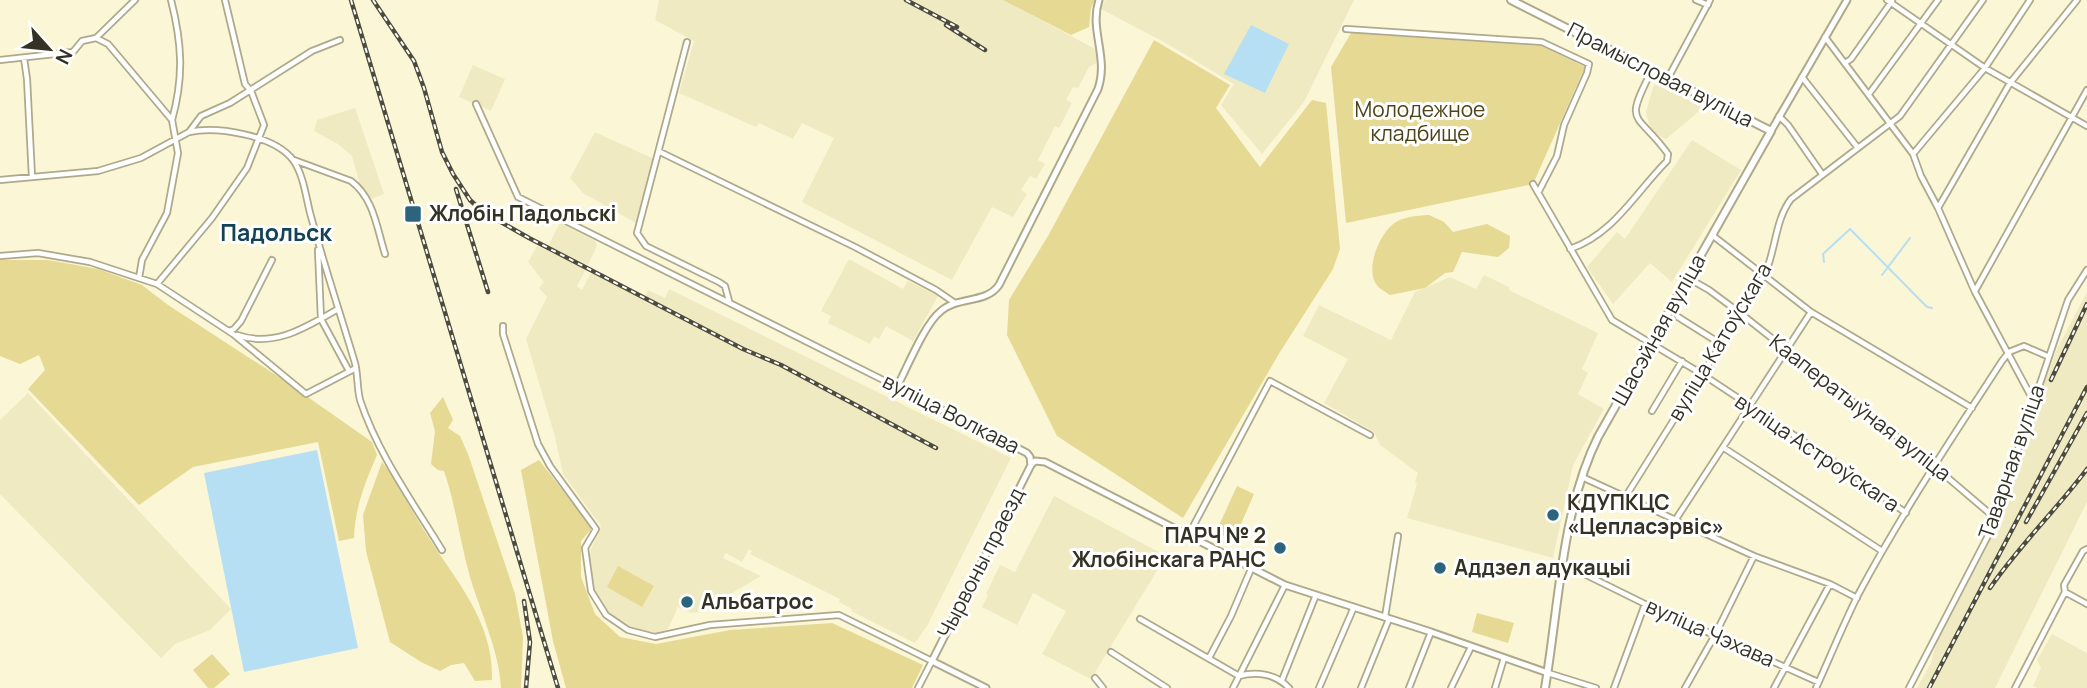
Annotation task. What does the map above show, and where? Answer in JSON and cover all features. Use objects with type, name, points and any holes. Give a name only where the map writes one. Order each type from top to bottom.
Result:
[{"type":"main road","name":"Прамысловая вуліца","points":[[1511,0],[1771,131]]},
{"type":"main road","name":"Шасэйная вуліца","points":[[1545,688],[1571,519],[1581,477],[1598,437],[1771,131]]},
{"type":"street","points":[[0,60],[74,52],[82,41],[96,38],[135,0]]},
{"type":"street","points":[[139,278],[142,260],[167,213],[178,153],[172,121],[180,93],[180,36],[171,0]]},
{"type":"street","points":[[157,284],[219,208],[247,168],[264,124],[251,91],[245,84],[225,0]]},
{"type":"street","points":[[897,387],[932,320],[939,312],[955,303],[985,296],[997,288],[1098,89],[1103,71],[1096,23],[1100,0]]},
{"type":"street","points":[[1668,78],[1709,3],[1696,0]]},
{"type":"street","name":"Шасэйная вуліца","points":[[1771,131],[1847,0]]},
{"type":"street","points":[[1869,94],[1938,0]]},
{"type":"street","name":"вуліца Катоўскага","points":[[1626,496],[1765,274],[1773,254],[1781,212],[1791,198],[1900,116],[1983,0]]},
{"type":"street","points":[[1913,153],[1985,68],[2030,0]]},
{"type":"street","points":[[1938,208],[2010,83],[2077,0]]},
{"type":"street","points":[[1845,63],[1851,59],[1890,1],[1985,68],[2087,126]]},
{"type":"street","points":[[1346,29],[1542,42],[1588,64],[1587,73],[1564,125],[1556,156],[1538,192]]},
{"type":"street","points":[[1825,37],[1913,153],[1975,292],[2034,401]]},
{"type":"street","points":[[96,38],[108,44],[172,121]]},
{"type":"street","points":[[189,132],[201,116],[251,91],[312,51],[340,40]]},
{"type":"street","points":[[687,42],[638,228],[639,238],[646,246],[725,286],[730,302]]},
{"type":"street","points":[[24,58],[32,177]]},
{"type":"street","points":[[1570,249],[1600,235],[1667,161],[1668,154],[1637,119],[1634,109],[1651,70]]},
{"type":"street","points":[[1802,77],[1858,148]]},
{"type":"street","points":[[1975,292],[2087,90]]},
{"type":"street","name":"вуліца Волкава","points":[[476,104],[518,197],[1027,453],[1031,465]]},
{"type":"street","points":[[1779,117],[1788,125],[1822,174]]},
{"type":"street","points":[[0,180],[115,167],[141,159],[189,132],[206,128],[237,133],[274,145],[293,160],[358,186],[370,204],[385,254]]},
{"type":"street","points":[[660,152],[867,253],[936,289],[955,303]]},
{"type":"street","points":[[293,160],[304,186],[356,368],[359,397],[377,443],[442,550]]},
{"type":"street","name":"вуліца Астроўскага","points":[[1533,184],[1612,320],[1702,374],[1906,513]]},
{"type":"street","points":[[1712,235],[1811,312],[1972,408]]},
{"type":"street","points":[[318,240],[321,319],[349,371]]},
{"type":"street","points":[[0,256],[38,253],[90,262],[157,284],[230,332],[306,394],[356,368]]},
{"type":"street","points":[[230,332],[241,321],[272,260]]},
{"type":"street","name":"Таварная вуліца","points":[[1909,688],[1991,530],[2068,300],[2087,270]]},
{"type":"street","name":"Кааператыўная вуліца","points":[[1688,278],[1740,313],[1995,517]]},
{"type":"street","points":[[230,332],[251,340],[295,334],[338,309]]},
{"type":"street","points":[[1676,519],[1811,312]]},
{"type":"street","points":[[1678,317],[1721,344]]},
{"type":"street","name":"Чырвоны праезд","points":[[503,327],[538,444],[550,466],[596,529],[586,548],[591,591],[600,609],[617,624],[628,630],[655,637],[710,625],[839,615],[932,661]]},
{"type":"street","points":[[1817,685],[1882,551],[2009,352],[2024,346],[2048,356]]},
{"type":"street","points":[[1652,411],[1682,361]]},
{"type":"street","points":[[1188,536],[1270,382],[1370,435]]},
{"type":"street","points":[[1724,448],[1882,551]]},
{"type":"street","name":"вуліца Волкава","points":[[1031,465],[1035,461],[1045,462],[1285,585],[1596,688]]},
{"type":"street","name":"Чырвоны праезд","points":[[918,688],[1031,465]]},
{"type":"street","points":[[1581,477],[1754,556],[1830,584],[1857,598]]},
{"type":"street","points":[[1361,688],[1387,618],[1398,536]]},
{"type":"street","points":[[2015,688],[2065,592],[2064,584],[2083,551],[2087,549]]},
{"type":"street","points":[[1685,688],[1754,556]]},
{"type":"street","name":"вуліца Чэхава","points":[[1564,564],[1645,604],[1786,666],[1817,685]]},
{"type":"street","points":[[1209,658],[1251,569]]},
{"type":"street","points":[[1774,688],[1830,584]]},
{"type":"street","points":[[1233,688],[1285,585]]},
{"type":"street","points":[[2065,592],[2087,604]]},
{"type":"street","points":[[1282,680],[1316,595]]},
{"type":"street","points":[[1614,688],[1645,604]]},
{"type":"street","points":[[1319,688],[1354,607]]},
{"type":"street","points":[[1140,619],[1239,676],[1255,672],[1282,680],[1289,688]]},
{"type":"street","points":[[1409,688],[1432,632]]},
{"type":"street","points":[[1451,688],[1471,646]]},
{"type":"street","points":[[1111,652],[1167,688]]},
{"type":"street","points":[[1495,688],[1504,658]]},
{"type":"street","points":[[932,661],[986,688]]},
{"type":"street","points":[[1095,678],[1103,688]]},
{"type":"shaded area","points":[[659,0],[1004,0],[1095,49],[1098,62],[1089,67],[1078,88],[1073,87],[1066,100],[1072,103],[1059,128],[1055,126],[1038,160],[1045,164],[1036,179],[1030,176],[1021,190],[1027,194],[1013,217],[992,207],[952,280],[802,202],[834,138],[802,123],[793,139],[759,123],[756,127],[679,93],[694,41],[655,20]]},
{"type":"shaded area","points":[[1105,0],[1354,0],[1304,102],[1262,154],[1221,105],[1234,84],[1164,42],[1101,9]]},
{"type":"shaded area","points":[[473,65],[505,79],[491,111],[459,97]]},
{"type":"shaded area","points":[[1654,84],[1704,107],[1666,139],[1651,132],[1646,112]]},
{"type":"shaded area","points":[[355,108],[384,194],[372,199],[360,184],[352,156],[338,144],[314,131],[317,120]]},
{"type":"shaded area","points":[[595,132],[656,160],[636,223],[583,193],[570,178]]},
{"type":"shaded area","points":[[1692,140],[1741,170],[1672,282],[1650,263],[1613,304],[1587,267],[1617,232],[1625,239]]},
{"type":"shaded area","points":[[560,223],[595,241],[597,246],[588,265],[548,246]]},
{"type":"shaded area","points":[[537,246],[586,269],[577,286],[582,290],[591,273],[644,299],[648,290],[665,298],[669,289],[1011,458],[927,626],[915,643],[851,611],[852,609],[839,602],[840,599],[750,554],[752,551],[749,549],[742,562],[726,553],[723,558],[761,576],[700,612],[691,613],[678,607],[668,629],[656,633],[643,632],[629,627],[604,609],[593,589],[589,562],[591,549],[601,526],[563,474],[526,339],[547,297],[539,288],[544,282],[528,262]]},
{"type":"shaded area","points":[[849,259],[903,289],[908,281],[938,296],[913,341],[886,326],[879,339],[874,336],[870,344],[828,323],[831,316],[821,311]]},
{"type":"shaded area","points":[[1484,275],[1598,333],[1582,369],[1588,373],[1578,394],[1604,409],[1573,465],[1553,558],[1407,518],[1418,473],[1380,445],[1374,432],[1324,403],[1348,359],[1303,336],[1319,305],[1391,340],[1415,292],[1450,277],[1476,289]]},
{"type":"shaded area","points":[[2087,292],[2087,502],[1995,688],[1917,688],[1931,663],[1937,640],[1993,533],[2021,444],[2057,349]]},
{"type":"shaded area","points":[[28,393],[231,609],[210,630],[175,644],[161,658],[0,494],[0,420]]},
{"type":"shaded area","points":[[1054,496],[1166,556],[1091,679],[1042,654],[1066,611],[1033,593],[1017,625],[982,607],[1000,565],[1015,572]]},
{"type":"shaded area","points":[[2052,634],[2087,653],[2087,688],[2033,686],[2041,668],[2037,660]]},
{"type":"green space","points":[[1003,0],[1095,0],[1091,8],[1089,27],[1071,35]]},
{"type":"green space","name":"Молодежное кладбище","points":[[1351,33],[1542,46],[1585,67],[1533,184],[1346,223],[1331,67]]},
{"type":"green space","points":[[1154,40],[1230,85],[1216,108],[1260,167],[1312,100],[1326,103],[1340,249],[1333,269],[1280,352],[1183,518],[1057,436],[1007,335],[1009,300],[1048,236]]},
{"type":"green space","points":[[1429,215],[1444,222],[1453,232],[1487,224],[1510,236],[1509,248],[1498,257],[1462,252],[1453,272],[1445,273],[1425,288],[1390,295],[1374,280],[1372,266],[1379,243],[1396,222]]},
{"type":"green space","points":[[0,260],[48,260],[98,269],[142,285],[372,442],[377,455],[359,505],[354,538],[339,541],[318,442],[193,467],[139,505],[28,389],[45,370],[39,355],[20,364],[0,356]]},
{"type":"green space","points":[[443,397],[453,420],[448,428],[460,436],[468,454],[515,594],[523,637],[521,688],[501,688],[497,660],[470,577],[444,471],[431,464],[435,431],[430,413]]},
{"type":"green space","points":[[539,460],[592,528],[581,541],[581,577],[595,614],[620,637],[656,644],[730,630],[832,623],[923,665],[912,688],[566,688],[553,641],[521,470]]},
{"type":"green space","points":[[382,462],[471,603],[487,639],[492,680],[475,681],[464,663],[451,665],[440,671],[390,642],[366,551],[363,515]]},
{"type":"green space","points":[[1237,486],[1254,494],[1234,540],[1216,532]]},
{"type":"green space","points":[[618,566],[654,586],[642,607],[607,587]]},
{"type":"green space","points":[[1477,613],[1514,623],[1508,643],[1472,632]]},
{"type":"green space","points":[[212,654],[230,674],[214,688],[208,688],[193,670]]},
{"type":"water","points":[[1251,25],[1289,44],[1265,93],[1224,74]]},
{"type":"water","points":[[317,450],[358,648],[244,672],[204,473]]},
{"type":"waterway","points":[[1824,262],[1823,254],[1850,229],[1927,307],[1932,308]]},
{"type":"waterway","points":[[1882,275],[1910,238]]},
{"type":"railway","points":[[351,0],[558,688]]},
{"type":"railway","points":[[373,0],[414,61],[442,152],[453,174],[470,200],[483,212],[936,448]]},
{"type":"railway","points":[[906,0],[957,27]]},
{"type":"railway","points":[[946,25],[985,50]]},
{"type":"railway","points":[[456,189],[488,292]]},
{"type":"railway","points":[[2051,380],[2087,304]]},
{"type":"railway","points":[[1929,688],[2087,387]]},
{"type":"railway","points":[[2026,522],[2087,413]]},
{"type":"railway","points":[[1990,588],[2087,469]]},
{"type":"railway","points":[[524,601],[530,642],[526,688]]},
{"type":"place","name":"Жлобін Падольскі","points":[[413,214]]},
{"type":"place","name":"КДУПКЦС «Цепласэрвіс»","points":[[1553,515]]},
{"type":"place","name":"ПАРЧ № 2 Жлобінскага РАНС","points":[[1280,548]]},
{"type":"place","name":"Аддзел адукацыі","points":[[1440,568]]},
{"type":"place","name":"Альбатрос","points":[[687,602]]},
{"type":"district","name":"Падольск","points":[[276,233]]}]
